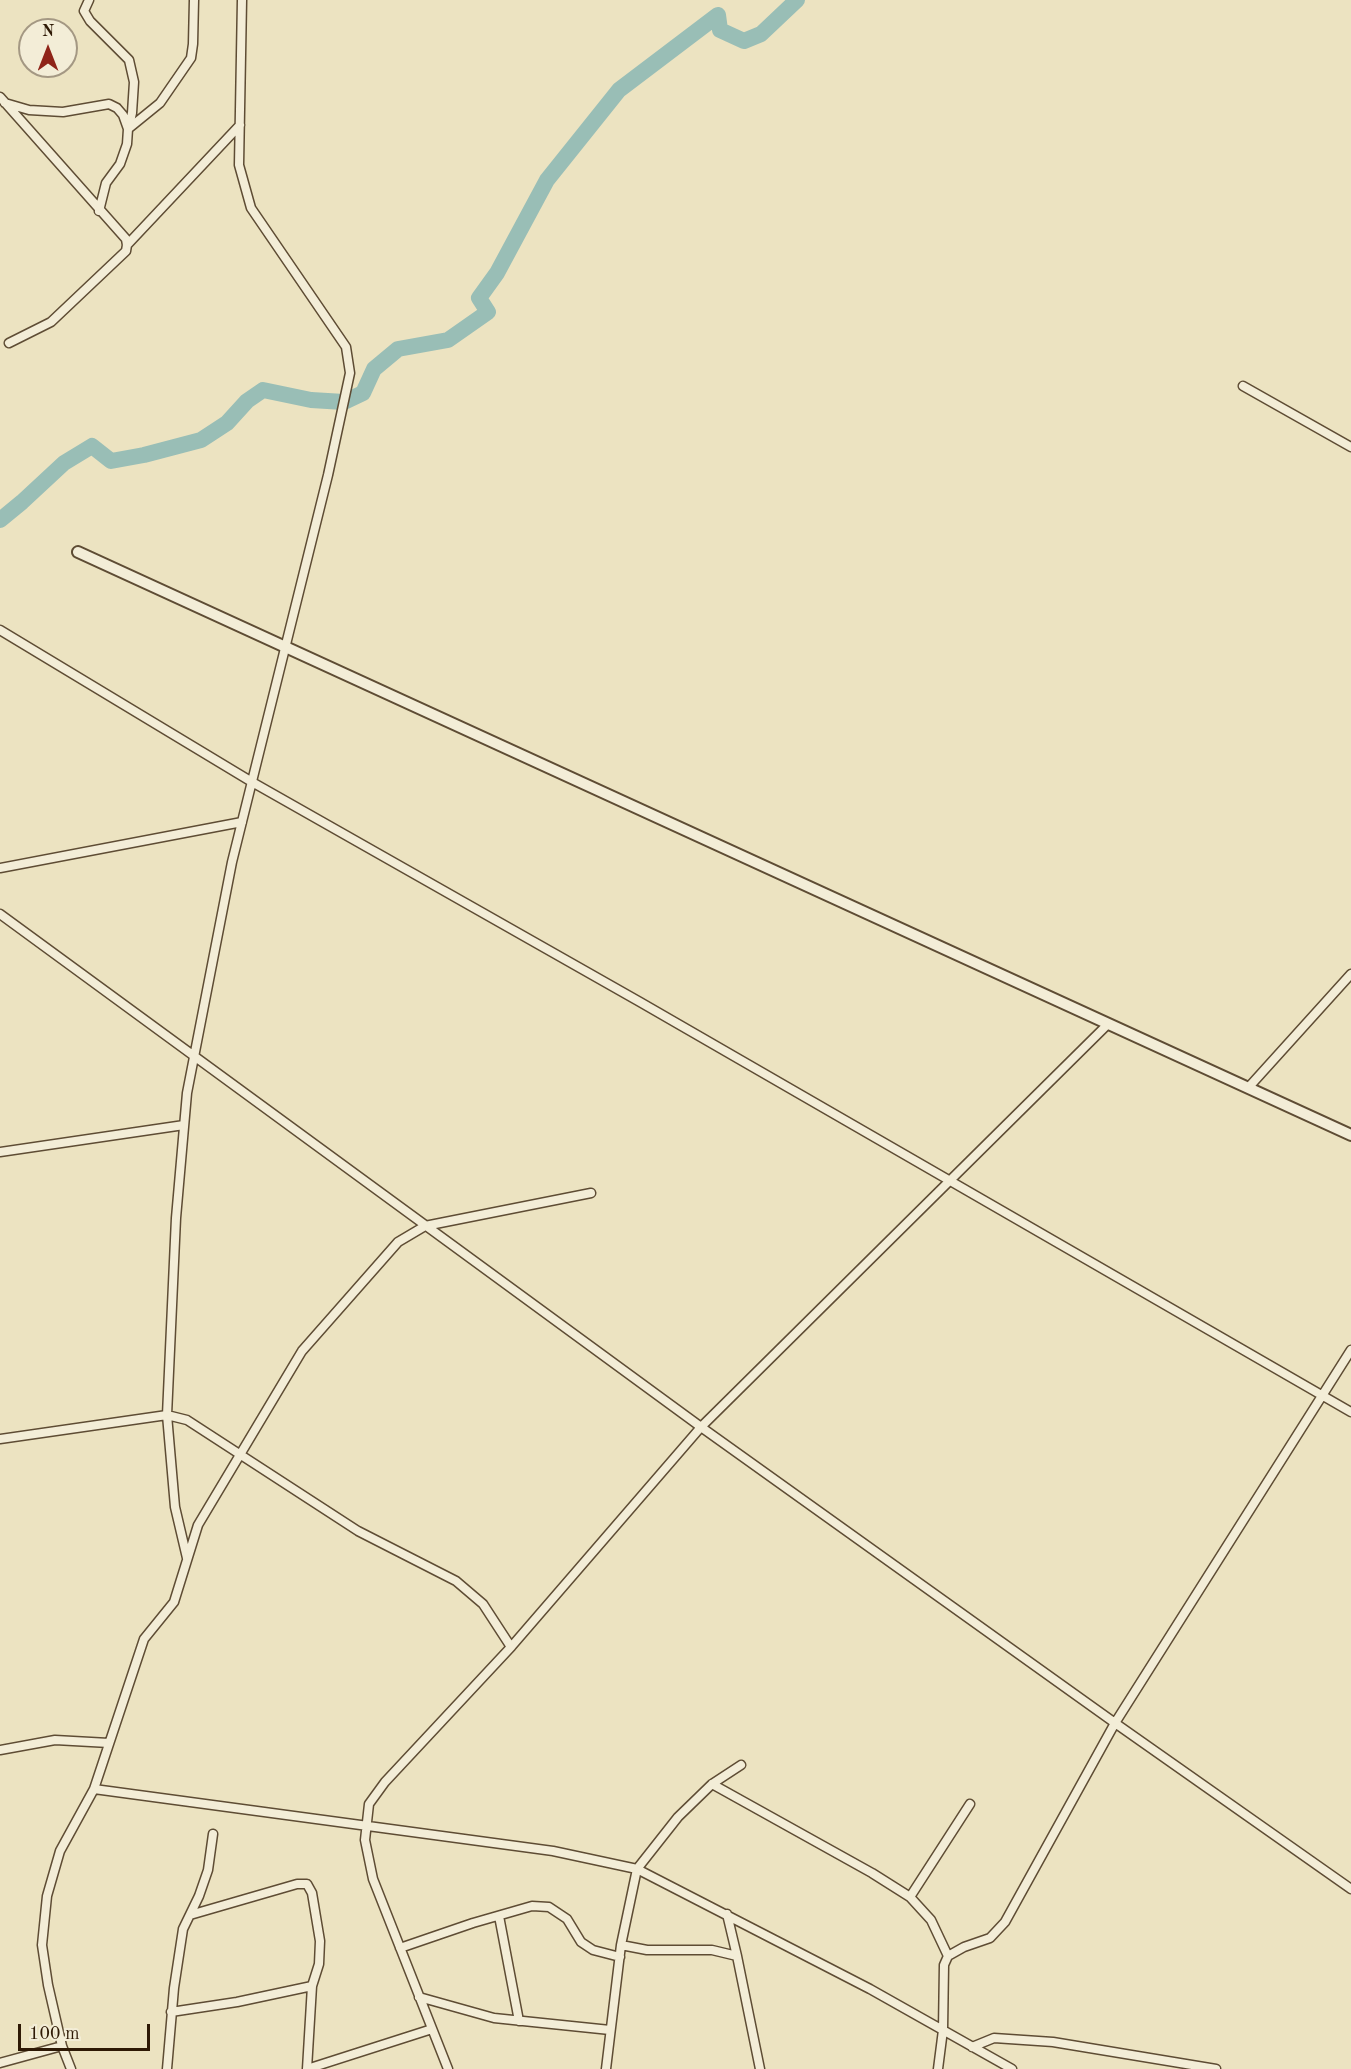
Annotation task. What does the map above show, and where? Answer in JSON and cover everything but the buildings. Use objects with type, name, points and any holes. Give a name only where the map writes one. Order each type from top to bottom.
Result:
[{"type":"street","points":[[89,0],[84,11],[90,21],[129,60],[135,82],[127,144],[120,164],[106,183],[99,211]]},
{"type":"street","points":[[128,129],[160,103],[191,58],[194,0]]},
{"type":"street","points":[[187,1558],[175,1508],[167,1415],[176,1218],[187,1093],[232,862],[328,475],[350,373],[346,347],[251,208],[239,165],[242,0]]},
{"type":"street","points":[[2,100],[29,110],[63,112],[109,104],[123,115],[128,129]]},
{"type":"street","points":[[2,100],[128,245]]},
{"type":"street","points":[[9,343],[51,322],[126,252],[128,245],[240,125]]},
{"type":"street","points":[[1243,386],[1351,447]]},
{"type":"street","points":[[78,552],[1351,1136]]},
{"type":"street","points":[[0,630],[252,782],[1351,1412]]},
{"type":"street","points":[[0,867],[242,822]]},
{"type":"street","points":[[0,914],[701,1427],[1351,1889]]},
{"type":"street","points":[[1248,1088],[1351,974]]},
{"type":"street","points":[[448,2069],[373,1879],[364,1840],[369,1804],[385,1782],[511,1647],[701,1427],[1108,1024]]},
{"type":"street","points":[[0,1152],[184,1125]]},
{"type":"street","points":[[71,2069],[62,2046],[48,1985],[42,1945],[47,1896],[60,1851],[94,1789],[144,1639],[174,1602],[198,1526],[302,1351],[398,1242],[425,1226],[591,1193]]},
{"type":"street","points":[[939,2069],[944,2030],[944,1965],[948,1956],[963,1947],[990,1938],[1005,1922],[1115,1723],[1351,1350]]},
{"type":"street","points":[[0,1439],[167,1415],[187,1420],[358,1531],[456,1581],[483,1604],[511,1647]]},
{"type":"street","points":[[0,1750],[55,1740],[109,1743]]},
{"type":"street","points":[[606,2069],[621,1945],[637,1869],[678,1817],[712,1785],[741,1765]]},
{"type":"street","points":[[712,1785],[808,1836],[910,1897],[931,1920],[948,1956]]},
{"type":"street","points":[[94,1789],[553,1851],[637,1869],[870,1989],[1012,2069]]},
{"type":"street","points":[[910,1897],[970,1804]]},
{"type":"street","points":[[167,2069],[171,2012],[183,1929],[208,1870],[213,1834]]},
{"type":"street","points":[[190,1915],[297,1884],[308,1884],[312,1893],[320,1941],[319,1964],[312,1986],[307,2069],[432,2029]]},
{"type":"street","points":[[400,1948],[532,1906],[549,1907],[567,1919],[580,1942],[593,1950],[620,1957]]},
{"type":"street","points":[[726,1914],[760,2069]]},
{"type":"street","points":[[499,1916],[519,2020]]},
{"type":"street","points":[[621,1945],[647,1950],[712,1950],[737,1956]]},
{"type":"street","points":[[171,2012],[237,2002],[312,1986]]},
{"type":"street","points":[[419,1997],[494,2018],[610,2030]]},
{"type":"street","points":[[972,2047],[994,2038],[1053,2042],[1216,2069]]},
{"type":"street","points":[[0,2063],[62,2046]]},
{"type":"waterway","points":[[0,520],[64,463],[92,446],[111,461],[201,440],[227,423],[247,401],[263,390],[311,400],[344,402],[363,393],[374,369],[398,349],[448,340],[488,312],[479,298],[497,273],[547,180],[619,90],[718,15],[720,30],[744,41],[761,34],[797,0]]}]
